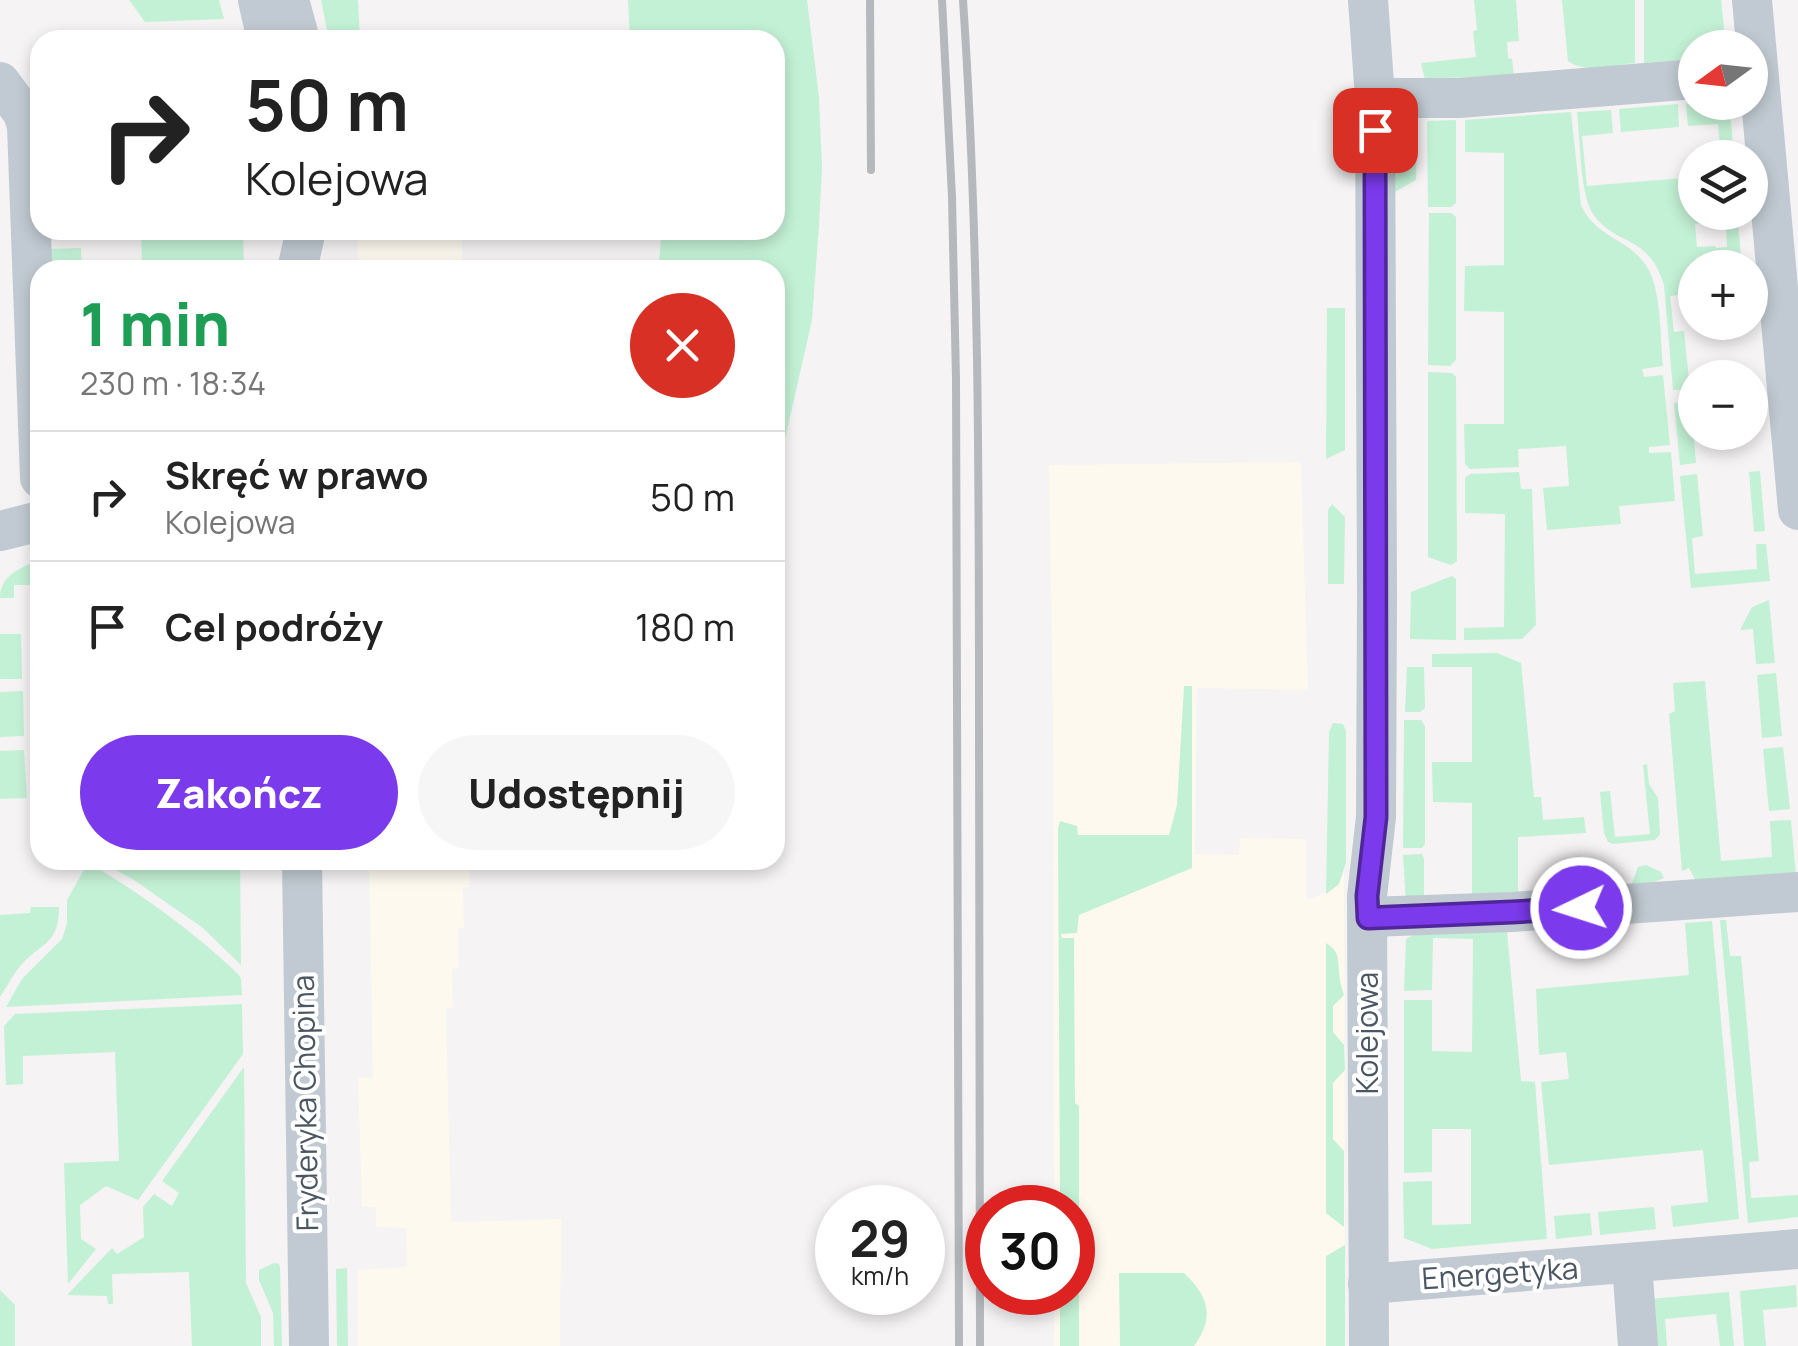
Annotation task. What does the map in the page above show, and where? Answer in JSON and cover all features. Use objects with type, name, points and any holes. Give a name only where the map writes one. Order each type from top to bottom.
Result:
[{"type":"street","points":[[258,0],[265,30]]},
{"type":"street","points":[[289,0],[297,30]]},
{"type":"street","name":"Kolejowa","points":[[1368,0],[1375,98],[1376,817],[1367,896],[1368,1346]]},
{"type":"street","points":[[1752,0],[1753,30]]},
{"type":"street","points":[[1375,98],[1459,98],[1678,80]]},
{"type":"street","points":[[0,82],[23,112],[26,126],[30,227]]},
{"type":"street","points":[[1763,120],[1785,227],[1798,510]]},
{"type":"street","points":[[0,531],[30,524]]},
{"type":"street","name":"Fryderyka Chopina","points":[[302,870],[309,1346]]},
{"type":"street","points":[[1368,918],[1798,892]]},
{"type":"street","name":"Energetyka","points":[[1368,1284],[1798,1249]]},
{"type":"street","points":[[1632,1264],[1638,1346]]},
{"type":"shaded area","points":[[357,240],[462,240],[462,260],[358,260]]},
{"type":"shaded area","points":[[1301,462],[1308,690],[1197,688],[1195,854],[1239,855],[1240,838],[1306,839],[1306,900],[1333,890],[1344,874],[1345,1346],[1054,1346],[1054,1315],[1095,1315],[1095,1185],[1054,1185],[1049,465]]},
{"type":"shaded area","points":[[369,870],[469,870],[470,887],[463,888],[464,928],[458,928],[459,968],[452,969],[453,1008],[446,1009],[451,1222],[561,1219],[560,1346],[358,1346],[358,1270],[407,1267],[406,1228],[376,1227],[376,1207],[362,1207],[358,1078],[373,1078]]},
{"type":"green space","points":[[129,0],[219,0],[224,19],[145,22]]},
{"type":"green space","points":[[321,0],[358,0],[360,30],[327,30]]},
{"type":"green space","points":[[628,0],[807,0],[819,97],[822,168],[812,320],[785,439],[785,260],[659,260],[661,240],[785,240],[785,30],[630,30]]},
{"type":"green space","points":[[1474,0],[1516,0],[1519,41],[1507,42],[1514,75],[1425,79],[1421,63],[1476,57]]},
{"type":"green space","points":[[1562,0],[1635,0],[1635,63],[1591,68],[1568,61]]},
{"type":"green space","points":[[1644,0],[1721,0],[1724,30],[1678,30],[1678,60],[1644,63]]},
{"type":"green space","points":[[1678,104],[1679,127],[1621,132],[1619,109]]},
{"type":"green space","points":[[1611,110],[1613,133],[1582,136],[1587,186],[1678,178],[1678,230],[1696,230],[1697,247],[1727,247],[1726,230],[1739,230],[1740,250],[1678,250],[1678,295],[1670,296],[1674,332],[1678,332],[1678,340],[1685,340],[1687,360],[1678,360],[1678,390],[1673,390],[1664,285],[1657,268],[1641,248],[1612,232],[1593,214],[1585,194],[1577,112]]},
{"type":"green space","points":[[1571,112],[1581,205],[1594,224],[1638,255],[1655,286],[1663,366],[1642,369],[1644,377],[1663,375],[1670,445],[1649,447],[1649,453],[1671,452],[1675,501],[1619,506],[1621,524],[1547,530],[1543,488],[1569,486],[1566,446],[1518,449],[1519,467],[1470,469],[1465,464],[1464,424],[1504,424],[1504,312],[1464,311],[1465,266],[1504,265],[1504,153],[1465,152],[1465,120]]},
{"type":"green space","points":[[1410,115],[1417,144],[1416,180],[1393,193],[1393,140]]},
{"type":"green space","points":[[1456,120],[1456,203],[1451,207],[1428,207],[1427,121]]},
{"type":"green space","points":[[1687,120],[1731,120],[1733,140],[1719,140],[1718,124],[1688,126]]},
{"type":"green space","points":[[1429,213],[1451,213],[1456,217],[1456,360],[1450,366],[1428,365]]},
{"type":"green space","points":[[141,240],[243,240],[244,260],[142,260]]},
{"type":"green space","points":[[81,248],[82,260],[48,260],[47,249]]},
{"type":"green space","points":[[1327,308],[1345,308],[1345,450],[1326,459]]},
{"type":"green space","points":[[1428,372],[1452,373],[1456,377],[1457,561],[1451,565],[1428,557]]},
{"type":"green space","points":[[1674,403],[1678,403],[1678,444]]},
{"type":"green space","points":[[1679,450],[1695,450],[1696,463],[1680,465]]},
{"type":"green space","points":[[1760,471],[1765,531],[1754,532],[1749,472]]},
{"type":"green space","points":[[1519,472],[1521,489],[1532,489],[1536,625],[1522,639],[1464,640],[1464,628],[1504,627],[1505,514],[1465,513],[1465,478],[1470,474]]},
{"type":"green space","points":[[1697,474],[1703,536],[1692,538],[1695,574],[1757,569],[1756,544],[1766,544],[1770,581],[1691,588],[1680,476]]},
{"type":"green space","points":[[1332,504],[1345,517],[1344,584],[1328,584],[1328,510]]},
{"type":"green space","points":[[30,564],[30,585],[14,585],[14,598],[0,598],[4,583]]},
{"type":"green space","points":[[1452,576],[1456,579],[1456,640],[1410,639],[1411,592]]},
{"type":"green space","points":[[1769,600],[1775,663],[1756,664],[1753,629],[1740,630],[1752,607]]},
{"type":"green space","points":[[0,634],[21,634],[22,679],[0,679]]},
{"type":"green space","points":[[1497,653],[1521,663],[1534,797],[1541,797],[1543,820],[1584,817],[1586,833],[1518,837],[1518,894],[1631,886],[1638,867],[1646,865],[1661,872],[1664,878],[1631,891],[1472,898],[1472,803],[1433,802],[1432,762],[1472,762],[1472,667],[1432,667],[1432,654]]},
{"type":"green space","points":[[1407,667],[1424,667],[1425,708],[1420,712],[1405,712]]},
{"type":"green space","points":[[1776,673],[1782,736],[1762,738],[1757,675]]},
{"type":"green space","points":[[1705,681],[1721,861],[1772,857],[1770,821],[1791,820],[1796,876],[1700,889],[1689,868],[1682,871],[1669,714],[1675,711],[1673,683]]},
{"type":"green space","points":[[1184,686],[1192,686],[1192,868],[1079,915],[1077,933],[1061,934],[1062,938],[1074,938],[1079,1185],[1060,1185],[1060,821],[1077,826],[1078,835],[1169,835],[1177,805]]},
{"type":"green space","points":[[23,691],[24,736],[0,737],[0,692]]},
{"type":"green space","points":[[1404,720],[1421,720],[1425,726],[1422,848],[1403,848]]},
{"type":"green space","points":[[1333,723],[1343,724],[1346,731],[1346,862],[1339,884],[1326,894],[1329,732]]},
{"type":"green space","points":[[1783,747],[1790,809],[1769,811],[1763,749]]},
{"type":"green space","points":[[24,750],[27,798],[0,799],[0,751]]},
{"type":"green space","points":[[1647,764],[1649,784],[1658,798],[1660,834],[1655,840],[1608,842],[1600,792],[1610,791],[1615,837],[1650,834],[1643,765]]},
{"type":"green space","points":[[1422,854],[1424,908],[1406,904],[1403,855]]},
{"type":"green space","points":[[84,870],[100,870],[168,915],[221,958],[241,979],[242,995],[6,1007],[22,979],[62,939],[67,924],[67,900]]},
{"type":"green space","points":[[116,870],[240,870],[241,965],[203,928]]},
{"type":"green space","points":[[31,907],[59,907],[55,930],[17,970],[0,997],[0,915],[30,913]]},
{"type":"green space","points":[[1720,920],[1726,920],[1730,956],[1741,956],[1759,1161],[1749,1162],[1751,1198],[1798,1195],[1798,1217],[1748,1223]]},
{"type":"green space","points":[[1712,921],[1739,1219],[1673,1227],[1671,1206],[1708,1202],[1703,1150],[1549,1165],[1541,1082],[1569,1079],[1566,1052],[1539,1055],[1536,989],[1689,975],[1685,923]]},
{"type":"green space","points":[[1421,931],[1507,932],[1521,1081],[1535,1082],[1547,1239],[1432,1249],[1404,1238],[1403,1182],[1432,1181],[1432,1225],[1471,1224],[1471,1129],[1432,1129],[1432,1172],[1404,1173],[1404,1000],[1432,1000],[1432,1051],[1472,1052],[1473,939],[1433,938],[1432,990],[1404,991],[1406,939]]},
{"type":"green space","points":[[1326,943],[1337,955],[1344,995],[1333,1006],[1333,1032],[1344,1045],[1345,1070],[1333,1083],[1333,1139],[1344,1151],[1344,1227],[1326,1213]]},
{"type":"green space","points":[[242,1004],[243,1054],[138,1200],[106,1186],[80,1205],[81,1239],[96,1249],[68,1284],[64,1163],[119,1161],[115,1052],[23,1056],[23,1084],[6,1085],[4,1026],[15,1014]]},
{"type":"green space","points":[[244,1067],[246,1283],[261,1317],[261,1346],[192,1346],[189,1272],[112,1274],[113,1304],[108,1304],[107,1296],[67,1295],[112,1248],[117,1254],[144,1237],[143,1207],[154,1194],[172,1206],[179,1193],[162,1181]]},
{"type":"green space","points":[[1654,1207],[1656,1229],[1600,1235],[1598,1212]]},
{"type":"green space","points":[[1590,1213],[1592,1235],[1556,1239],[1554,1216]]},
{"type":"green space","points":[[1345,1245],[1345,1346],[1326,1346],[1326,1256]]},
{"type":"green space","points":[[274,1263],[280,1267],[282,1346],[274,1346],[273,1313],[259,1280],[259,1270]]},
{"type":"green space","points":[[347,1268],[348,1346],[337,1346],[336,1269]]},
{"type":"green space","points":[[1119,1273],[1184,1273],[1199,1290],[1206,1308],[1205,1326],[1194,1346],[1120,1346]]},
{"type":"green space","points":[[1796,1285],[1797,1307],[1763,1310],[1766,1346],[1744,1346],[1740,1291]]},
{"type":"green space","points":[[0,1290],[15,1305],[15,1346],[0,1346]]},
{"type":"green space","points":[[1729,1292],[1734,1346],[1720,1346],[1716,1314],[1665,1319],[1667,1346],[1654,1346],[1650,1299]]},
{"type":"green space","points":[[1060,1315],[1079,1315],[1079,1346],[1060,1346]]},
{"type":"railway","points":[[870,0],[871,170]]},
{"type":"railway","points":[[942,0],[956,379],[959,1346]]},
{"type":"railway","points":[[963,0],[972,179],[978,449],[980,1346]]},
{"type":"route","points":[[1375,130],[1376,817],[1368,918],[1581,908]]}]
